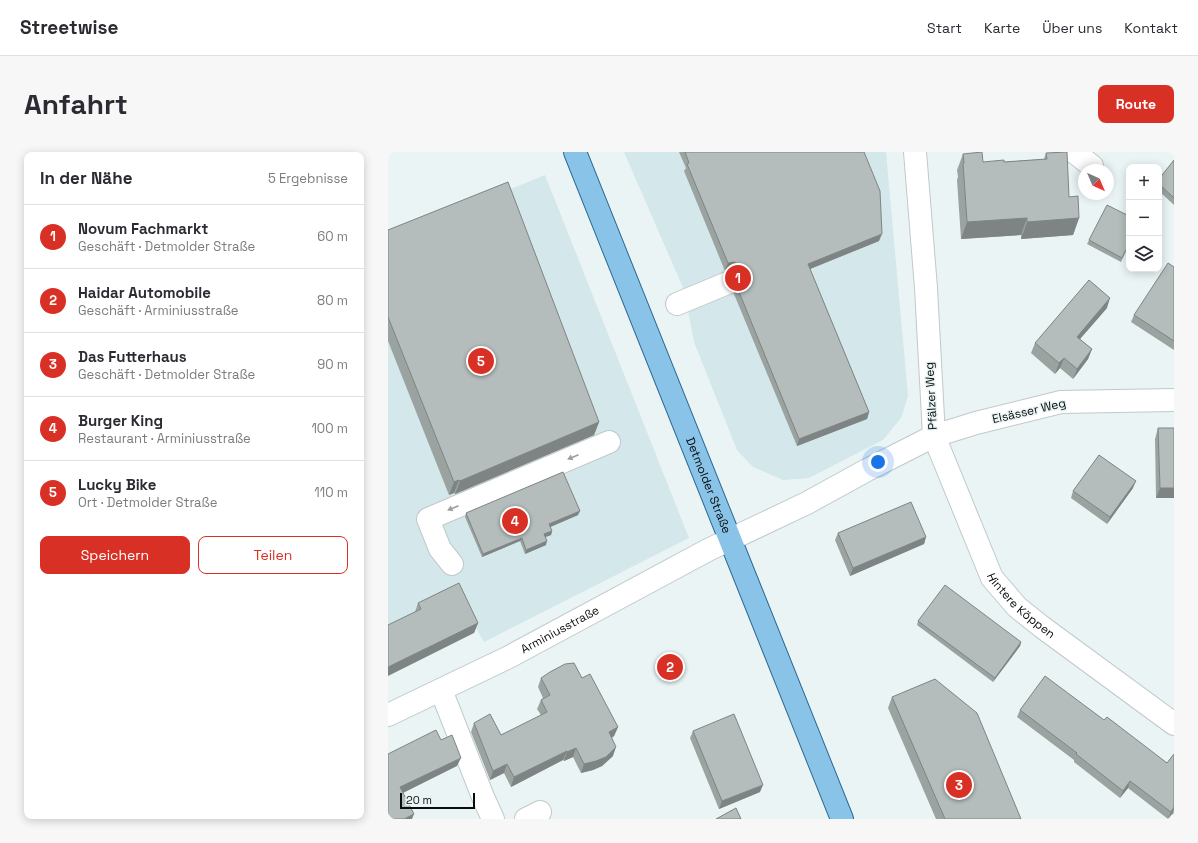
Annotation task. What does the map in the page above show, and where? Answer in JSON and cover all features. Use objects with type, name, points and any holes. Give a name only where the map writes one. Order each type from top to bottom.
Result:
[{"type":"main road","name":"Detmolder Straße","points":[[575,152],[842,819]]},
{"type":"street","name":"Pfälzer Weg","points":[[730,539],[807,503],[934,436],[926,288],[915,152]]},
{"type":"street","points":[[1074,152],[1089,164]]},
{"type":"street","points":[[677,304],[730,282]]},
{"type":"street","name":"Elsässer Weg","points":[[934,436],[976,423],[1061,402],[1174,400]]},
{"type":"street","name":"Hintere Köppen","points":[[934,436],[992,578],[1023,612],[1174,724]]},
{"type":"street","points":[[452,564],[440,549],[428,519],[609,442]]},
{"type":"street","name":"Arminiusstraße","points":[[388,715],[508,658],[693,557],[730,539]]},
{"type":"street","points":[[441,690],[483,798],[493,819]]},
{"type":"shaded area","points":[[624,152],[886,152],[908,396],[901,418],[883,440],[809,478],[783,480],[753,467],[737,450],[694,342],[684,290]]},
{"type":"shaded area","points":[[545,175],[689,538],[484,642],[456,592],[388,626],[388,239]]},
{"type":"building","points":[[685,152],[864,152],[880,191],[882,234],[808,264],[869,412],[799,439],[737,287],[743,282],[745,277],[744,270],[740,265],[734,262],[728,263],[687,164],[689,163]]},
{"type":"building","points":[[982,152],[983,162],[1004,160],[1004,162],[1047,159],[1046,153],[1067,152],[1069,197],[1078,196],[1079,218],[1027,222],[1027,218],[967,222],[963,154]]},
{"type":"building","points":[[1174,160],[1174,198],[1162,187],[1162,175]]},
{"type":"building","points":[[508,182],[599,422],[460,481],[454,482],[388,317],[388,230]]},
{"type":"building","points":[[1107,205],[1126,214],[1126,250],[1122,258],[1089,240]]},
{"type":"building","points":[[1168,263],[1174,267],[1174,341],[1134,315]]},
{"type":"building","points":[[1089,280],[1110,298],[1077,337],[1092,349],[1077,369],[1064,358],[1059,363],[1035,343]]},
{"type":"building","points":[[1158,428],[1174,428],[1174,488],[1160,488]]},
{"type":"building","points":[[1099,455],[1136,481],[1110,517],[1073,491]]},
{"type":"building","points":[[563,472],[580,511],[549,524],[552,531],[544,534],[547,541],[526,550],[522,538],[483,554],[466,513]]},
{"type":"building","points":[[911,502],[926,537],[853,568],[838,533]]},
{"type":"building","points":[[459,583],[478,623],[388,667],[388,625],[421,609],[418,603]]},
{"type":"building","points":[[945,585],[1021,642],[995,678],[918,621]]},
{"type":"building","points":[[574,663],[582,678],[590,674],[618,727],[609,732],[616,747],[606,757],[584,764],[576,748],[514,777],[507,764],[493,771],[474,723],[490,714],[501,735],[547,712],[541,700],[550,695],[541,678],[565,664]]},
{"type":"building","points":[[1045,676],[1104,720],[1107,717],[1167,763],[1174,754],[1174,807],[1171,812],[1130,781],[1123,791],[1076,754],[1077,753],[1020,710]]},
{"type":"building","points":[[935,679],[977,713],[1021,819],[945,819],[892,697]]},
{"type":"building","points":[[734,714],[763,785],[722,801],[693,731]]},
{"type":"building","points":[[436,730],[441,740],[452,735],[461,758],[400,787],[414,814],[404,819],[388,819],[388,754]]},
{"type":"building","points":[[736,808],[741,819],[716,819]]},
{"type":"place","name":"Novum Fachmarkt","points":[[738,278]]},
{"type":"place","name":"Lucky Bike","points":[[481,361]]},
{"type":"place","name":"Burger King","points":[[515,521]]},
{"type":"place","name":"Haidar Automobile","points":[[670,667]]},
{"type":"place","name":"Das Futterhaus","points":[[959,785]]}]
